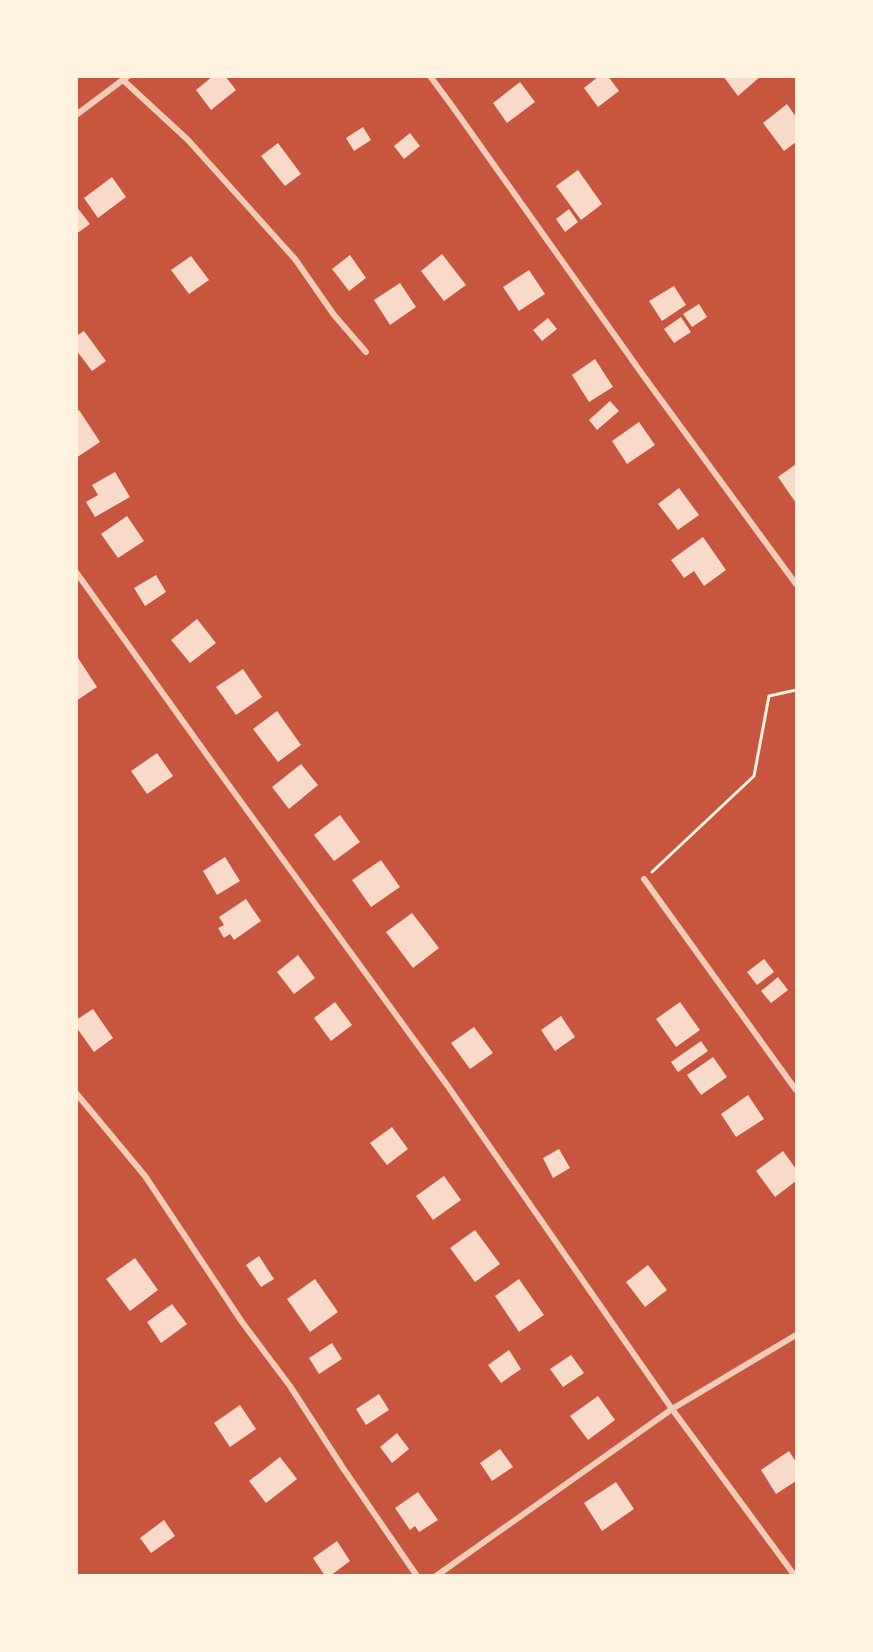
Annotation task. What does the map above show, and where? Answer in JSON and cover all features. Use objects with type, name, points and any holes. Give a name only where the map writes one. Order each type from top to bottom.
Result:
[{"type":"street","points":[[430,76],[645,378],[796,584]]},
{"type":"street","points":[[76,115],[126,78],[188,140],[295,259],[334,315],[366,352]]},
{"type":"street","points":[[76,572],[447,1085],[672,1409],[795,1575]]},
{"type":"street","points":[[644,879],[796,1090]]},
{"type":"street","points":[[76,1093],[146,1176],[242,1322],[290,1386],[417,1575]]},
{"type":"street","points":[[436,1575],[672,1409],[796,1335]]},
{"type":"path","points":[[644,879],[754,776],[768,696],[796,690]]},
{"type":"building","points":[[213,76],[225,76],[236,90],[211,110],[196,90]]},
{"type":"building","points":[[599,76],[608,76],[619,91],[598,107],[584,88]]},
{"type":"building","points":[[723,76],[761,76],[738,96]]},
{"type":"building","points":[[520,82],[535,102],[507,123],[493,103]]},
{"type":"building","points":[[787,104],[796,117],[796,142],[784,151],[763,123]]},
{"type":"building","points":[[363,127],[371,140],[354,151],[346,138]]},
{"type":"building","points":[[410,133],[420,146],[404,159],[394,146]]},
{"type":"building","points":[[278,143],[301,174],[285,186],[261,156]]},
{"type":"building","points":[[578,170],[602,204],[581,220],[556,186]]},
{"type":"building","points":[[112,177],[126,197],[98,218],[84,198]]},
{"type":"building","points":[[76,206],[90,224],[76,234]]},
{"type":"building","points":[[569,209],[578,222],[565,232],[556,219]]},
{"type":"building","points":[[442,254],[466,285],[444,301],[421,271]]},
{"type":"building","points":[[350,255],[366,278],[349,291],[332,269]]},
{"type":"building","points":[[191,256],[209,280],[189,294],[171,270]]},
{"type":"building","points":[[529,270],[545,294],[519,311],[503,287]]},
{"type":"building","points":[[400,283],[416,307],[390,325],[374,300]]},
{"type":"building","points":[[674,286],[686,305],[662,321],[649,301]]},
{"type":"building","points":[[699,304],[707,317],[692,327],[683,314]]},
{"type":"building","points":[[681,317],[691,332],[674,343],[664,329]]},
{"type":"building","points":[[548,318],[557,329],[542,341],[533,330]]},
{"type":"building","points":[[84,331],[106,361],[92,371],[76,350],[76,336]]},
{"type":"building","points":[[595,359],[613,387],[589,402],[572,375]]},
{"type":"building","points":[[610,401],[619,411],[597,430],[589,420]]},
{"type":"building","points":[[79,410],[100,442],[76,458],[76,412]]},
{"type":"building","points":[[639,422],[655,445],[627,464],[612,441]]},
{"type":"building","points":[[796,464],[796,503],[778,477]]},
{"type":"building","points":[[115,472],[130,497],[95,517],[86,502],[98,495],[92,485]]},
{"type":"building","points":[[679,488],[699,515],[678,530],[658,504]]},
{"type":"building","points":[[127,516],[144,541],[118,558],[101,534]]},
{"type":"building","points":[[703,537],[726,570],[704,586],[694,571],[684,578],[671,560]]},
{"type":"building","points":[[156,575],[166,592],[145,606],[134,588]]},
{"type":"building","points":[[197,619],[216,643],[190,663],[171,640]]},
{"type":"building","points":[[76,655],[97,687],[76,701]]},
{"type":"building","points":[[243,669],[262,697],[236,715],[216,687]]},
{"type":"building","points":[[277,711],[301,745],[278,762],[253,729]]},
{"type":"building","points":[[157,753],[173,776],[147,794],[131,771]]},
{"type":"building","points":[[301,764],[318,785],[289,809],[272,787]]},
{"type":"building","points":[[340,815],[360,842],[334,861],[314,835]]},
{"type":"building","points":[[225,857],[240,881],[217,895],[203,871]]},
{"type":"building","points":[[381,860],[400,887],[371,907],[352,880]]},
{"type":"building","points":[[246,899],[261,921],[234,940],[230,934],[224,938],[218,928],[224,925],[219,917]]},
{"type":"building","points":[[412,913],[439,948],[413,968],[386,932]]},
{"type":"building","points":[[298,955],[315,978],[294,994],[277,972]]},
{"type":"building","points":[[764,959],[774,972],[757,985],[747,972]]},
{"type":"building","points":[[778,977],[788,990],[771,1003],[761,991]]},
{"type":"building","points":[[335,1002],[352,1025],[331,1041],[314,1018]]},
{"type":"building","points":[[680,1002],[700,1030],[676,1047],[656,1019]]},
{"type":"building","points":[[93,1009],[113,1038],[94,1052],[76,1027],[76,1020]]},
{"type":"building","points":[[561,1016],[575,1037],[555,1051],[541,1030]]},
{"type":"building","points":[[474,1027],[493,1053],[470,1069],[451,1043]]},
{"type":"building","points":[[701,1041],[708,1051],[678,1072],[671,1062]]},
{"type":"building","points":[[713,1057],[727,1077],[701,1095],[687,1075]]},
{"type":"building","points":[[748,1095],[764,1119],[736,1137],[721,1114]]},
{"type":"building","points":[[392,1127],[408,1149],[387,1165],[370,1143]]},
{"type":"building","points":[[559,1149],[570,1168],[553,1178],[543,1158]]},
{"type":"building","points":[[783,1151],[796,1169],[796,1181],[775,1197],[756,1171]]},
{"type":"building","points":[[444,1176],[461,1200],[433,1220],[416,1196]]},
{"type":"building","points":[[475,1230],[500,1264],[475,1282],[450,1248]]},
{"type":"building","points":[[259,1256],[274,1279],[261,1287],[246,1265]]},
{"type":"building","points":[[135,1258],[158,1290],[130,1311],[106,1279]]},
{"type":"building","points":[[648,1265],[667,1290],[645,1307],[626,1282]]},
{"type":"building","points":[[315,1279],[338,1312],[310,1332],[287,1299]]},
{"type":"building","points":[[519,1279],[544,1315],[519,1332],[495,1296]]},
{"type":"building","points":[[172,1304],[187,1324],[161,1343],[147,1322]]},
{"type":"building","points":[[332,1343],[342,1359],[319,1374],[309,1358]]},
{"type":"building","points":[[509,1350],[521,1369],[501,1383],[488,1365]]},
{"type":"building","points":[[571,1355],[584,1373],[563,1387],[550,1369]]},
{"type":"building","points":[[379,1394],[389,1410],[366,1425],[356,1409]]},
{"type":"building","points":[[598,1396],[615,1420],[588,1440],[570,1416]]},
{"type":"building","points":[[240,1405],[256,1429],[230,1447],[214,1423]]},
{"type":"building","points":[[397,1433],[409,1449],[392,1463],[380,1447]]},
{"type":"building","points":[[500,1449],[513,1467],[492,1481],[480,1463]]},
{"type":"building","points":[[789,1451],[796,1462],[796,1481],[776,1494],[761,1470]]},
{"type":"building","points":[[280,1457],[297,1479],[266,1503],[249,1481]]},
{"type":"building","points":[[616,1482],[634,1509],[602,1531],[584,1503]]},
{"type":"building","points":[[418,1492],[438,1520],[419,1532],[415,1526],[410,1530],[395,1508]]},
{"type":"building","points":[[164,1520],[175,1536],[151,1553],[140,1538]]},
{"type":"building","points":[[337,1541],[350,1561],[330,1576],[325,1576],[313,1558]]}]
